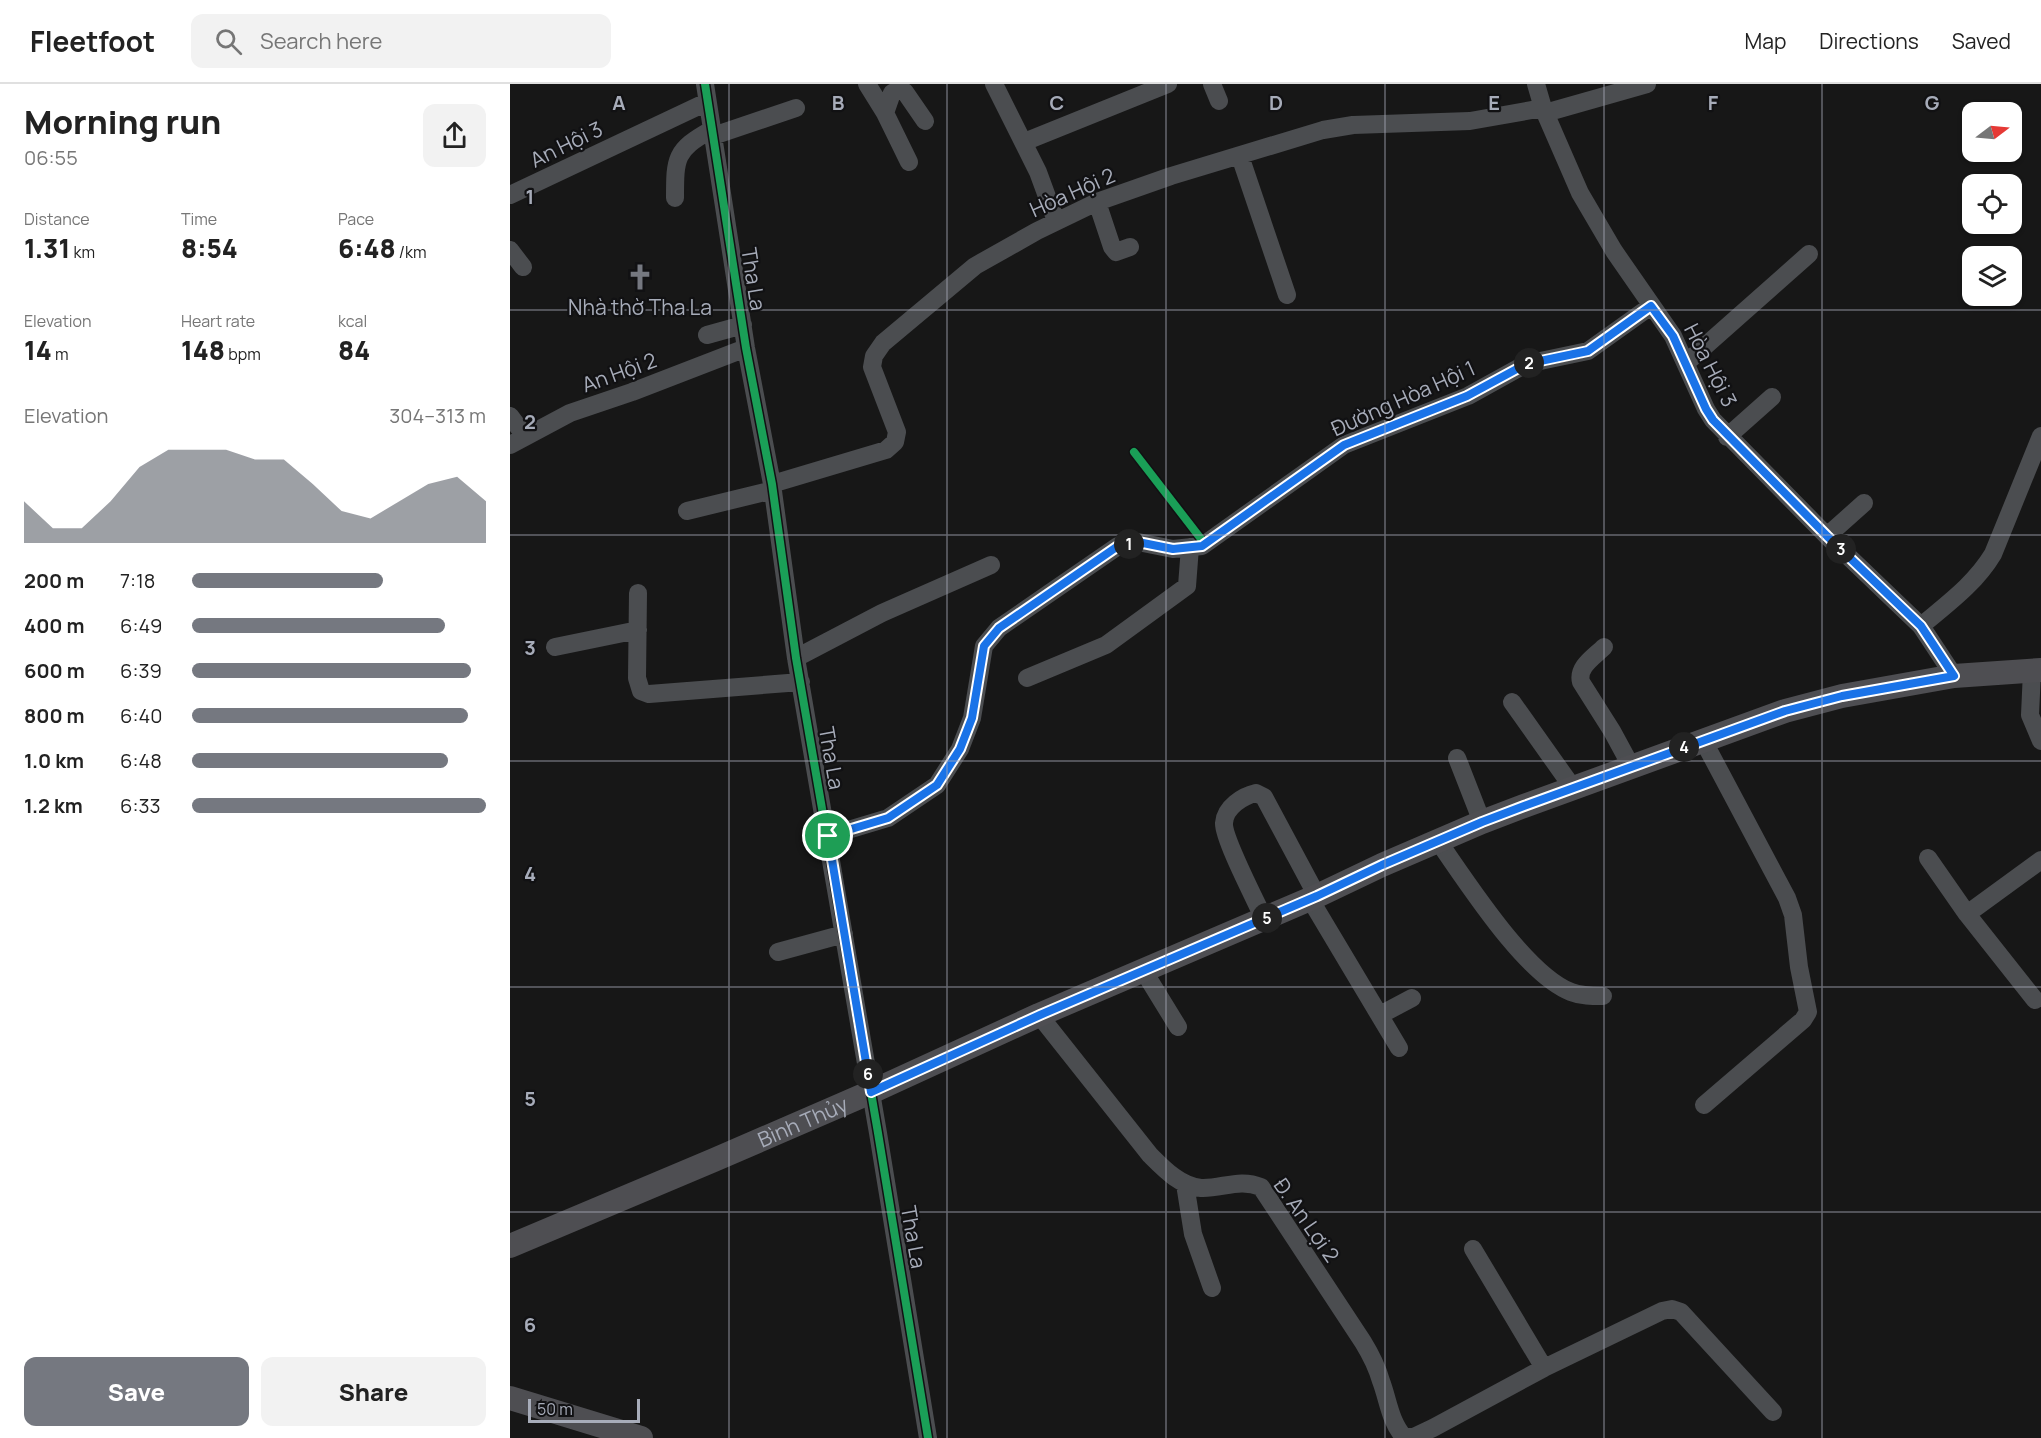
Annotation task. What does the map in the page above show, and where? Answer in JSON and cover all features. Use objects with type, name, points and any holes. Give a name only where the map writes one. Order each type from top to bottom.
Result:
[{"type":"main road","name":"Bình Thủy","points":[[510,1246],[871,1092],[1040,1015],[1313,898],[1482,822],[1785,711],[1842,696],[1954,676],[2036,670]]},
{"type":"main road","points":[[510,1398],[640,1438]]},
{"type":"street","points":[[867,84],[885,113],[909,162]]},
{"type":"street","points":[[994,84],[1047,192],[1056,221]]},
{"type":"street","points":[[1024,142],[1168,84]]},
{"type":"street","name":"Hòa Hội 3","points":[[1536,84],[1544,110],[1580,192],[1614,251],[1673,336],[1706,409],[1727,437],[1921,626],[1954,676]]},
{"type":"street","name":"Hòa Hội 2","points":[[687,512],[886,450],[895,442],[897,432],[872,367],[874,356],[883,343],[975,266],[1056,221],[1097,202],[1171,176],[1323,130],[1353,125],[1470,122],[1544,110],[1647,84]]},
{"type":"street","points":[[885,113],[892,93],[898,90],[905,92],[925,121]]},
{"type":"street","name":"Tha La","points":[[706,93],[746,348],[772,487],[796,658],[828,836],[928,1438]]},
{"type":"street","name":"An Hội 3","points":[[510,195],[706,93]]},
{"type":"street","points":[[675,198],[675,167],[681,152],[690,142],[712,133],[796,108]]},
{"type":"street","points":[[1240,156],[1287,295]]},
{"type":"street","points":[[1097,202],[1112,248],[1116,252],[1130,247]]},
{"type":"street","points":[[510,250],[523,267]]},
{"type":"street","points":[[1686,363],[1809,254]]},
{"type":"street","name":"Đường Hòa Hội 1","points":[[828,836],[888,818],[937,785],[960,749],[972,718],[984,646],[999,628],[1118,546],[1138,542],[1173,549],[1202,546],[1344,445],[1467,396],[1526,364],[1588,351],[1651,306]]},
{"type":"street","points":[[707,335],[743,325]]},
{"type":"street","name":"An Hội 2","points":[[517,440],[570,413],[746,348]]},
{"type":"street","points":[[1727,437],[1772,397]]},
{"type":"street","points":[[510,416],[517,440]]},
{"type":"street","points":[[1921,626],[1983,570],[1998,544],[2041,436]]},
{"type":"street","points":[[1827,536],[1863,503]]},
{"type":"street","points":[[1027,678],[1106,645],[1187,586],[1190,547]]},
{"type":"street","points":[[796,658],[882,613],[991,565]]},
{"type":"street","points":[[638,593],[637,678],[641,691],[649,694],[801,682]]},
{"type":"street","points":[[555,647],[638,630]]},
{"type":"street","points":[[1604,647],[1582,668],[1579,675],[1631,766]]},
{"type":"street","points":[[2036,670],[2030,715],[2041,741]]},
{"type":"street","points":[[1512,702],[1573,788]]},
{"type":"street","points":[[1703,740],[1787,898],[1793,915],[1799,968],[1808,1012],[1803,1020],[1704,1105]]},
{"type":"street","points":[[1457,758],[1482,822]]},
{"type":"street","points":[[1264,919],[1227,838],[1224,823],[1228,811],[1245,796],[1256,793],[1264,797],[1313,898],[1399,1048]]},
{"type":"street","points":[[1438,841],[1500,928],[1538,968],[1570,992],[1584,996],[1603,996]]},
{"type":"street","points":[[1928,858],[1966,914],[2035,1000]]},
{"type":"street","points":[[1966,914],[2041,860]]},
{"type":"street","points":[[778,952],[844,934]]},
{"type":"street","points":[[1143,970],[1178,1027]]},
{"type":"street","points":[[1380,1015],[1412,999]]},
{"type":"street","points":[[1040,1015],[1150,1155],[1185,1184],[1193,1234],[1212,1288]]},
{"type":"street","name":"Đ. An Lợi 2","points":[[1185,1184],[1201,1188],[1240,1182],[1261,1187],[1373,1359],[1396,1428],[1404,1437],[1414,1437]]},
{"type":"street","points":[[1473,1249],[1544,1368]]},
{"type":"street","points":[[1414,1437],[1544,1368],[1672,1308],[1681,1312],[1773,1412]]},
{"type":"cycle path","points":[[705,84],[746,348],[772,484],[796,658],[928,1438]]},
{"type":"cycle path","points":[[828,836],[888,818],[937,785],[960,749],[972,718],[984,646],[999,628],[1118,546],[1138,542],[1173,549],[1202,546],[1344,445],[1468,396],[1526,364],[1588,351],[1651,306]]},
{"type":"cycle path","points":[[1134,452],[1205,544]]},
{"type":"place","name":"Nhà thờ Tha La","points":[[640,277]]},
{"type":"route","points":[[1651,306],[1673,336],[1713,420],[1727,437],[1827,536],[1909,613],[1921,626],[1954,676],[1895,685],[1785,711],[1482,822],[1040,1015],[871,1092],[828,836],[888,818],[937,785],[960,749],[972,718],[984,646],[999,628],[1118,546],[1138,542],[1173,549],[1202,546],[1344,445],[1467,396],[1526,364],[1588,351],[1651,306]]}]
